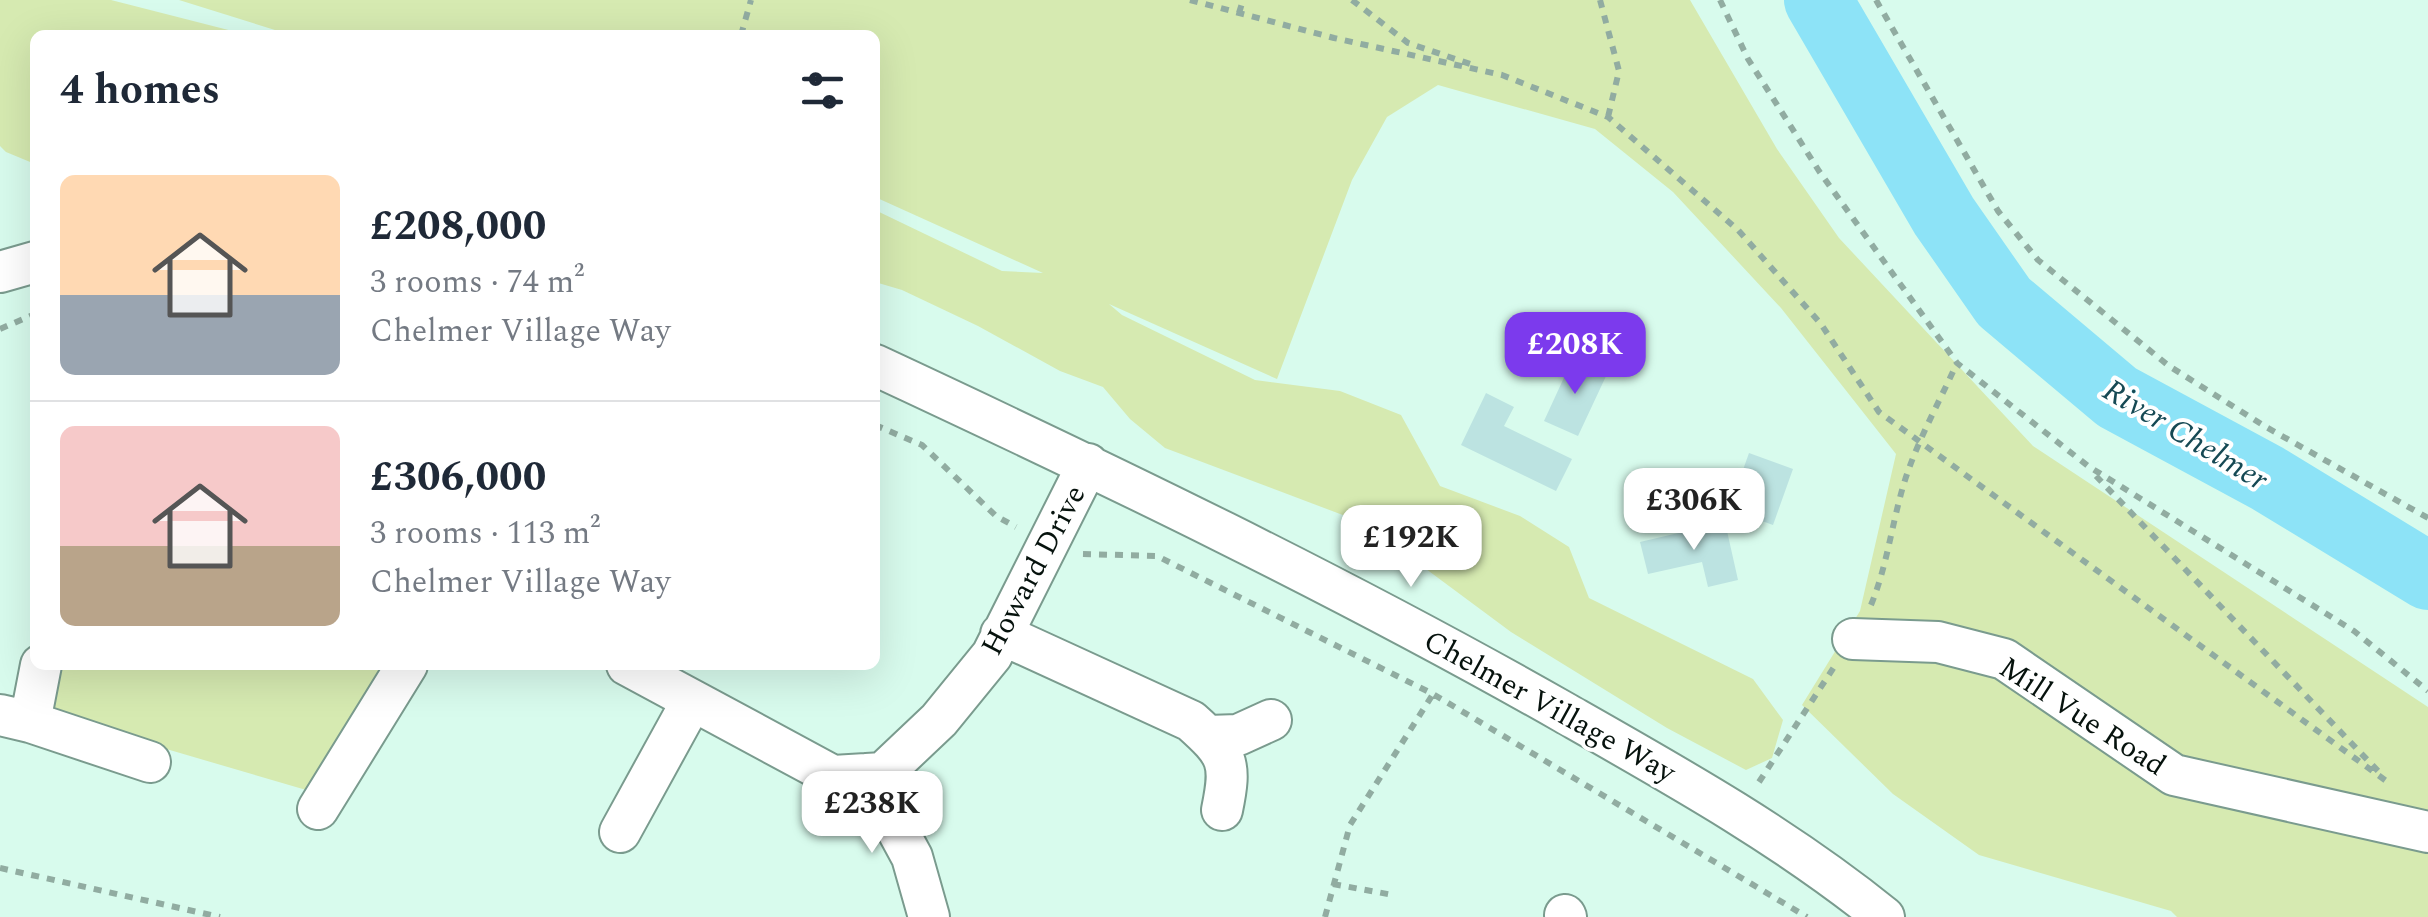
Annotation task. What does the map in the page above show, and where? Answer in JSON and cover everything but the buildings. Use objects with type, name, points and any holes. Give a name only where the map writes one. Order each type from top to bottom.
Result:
[{"type":"street","points":[[0,272],[30,263]]},
{"type":"street","name":"Chelmer Village Way","points":[[880,368],[1088,464],[1476,663],[1738,811],[1840,881],[1884,917]]},
{"type":"street","name":"Howard Drive","points":[[868,774],[882,772],[939,720],[992,655],[1088,464]]},
{"type":"street","points":[[1002,634],[1192,721],[1226,761],[1229,776],[1222,810]]},
{"type":"street","name":"Mill Vue Road","points":[[1853,638],[1938,642],[2004,659],[2174,776],[2428,832]]},
{"type":"street","points":[[39,670],[15,719],[150,762]]},
{"type":"street","points":[[318,809],[403,670]]},
{"type":"street","points":[[635,670],[834,776],[868,774],[912,857],[929,917]]},
{"type":"street","points":[[620,832],[692,701]]},
{"type":"street","points":[[1208,736],[1238,735],[1271,720]]},
{"type":"path","points":[[742,30],[751,0]]},
{"type":"path","points":[[1190,0],[1334,38],[1502,75]]},
{"type":"path","points":[[1239,13],[1243,0]]},
{"type":"path","points":[[1352,0],[1408,43],[1502,75],[1608,118],[1738,230],[1821,324],[1879,412],[2402,792]]},
{"type":"path","points":[[1600,0],[1619,70],[1608,118]]},
{"type":"path","points":[[1720,0],[1748,59],[1819,171],[1957,363],[2088,466],[2354,631],[2428,691]]},
{"type":"path","points":[[1876,0],[1998,210],[2038,260],[2169,366],[2266,427],[2428,518]]},
{"type":"path","points":[[0,328],[30,316]]},
{"type":"path","points":[[1738,811],[1865,620],[1881,582],[1891,528],[1920,443],[1957,363]]},
{"type":"path","points":[[880,427],[922,445],[996,516],[1046,544],[1077,554],[1157,556],[1433,694],[1807,917]]},
{"type":"path","points":[[2088,466],[2389,782]]},
{"type":"path","points":[[1324,917],[1350,825],[1433,694]]},
{"type":"path","points":[[0,868],[220,917]]},
{"type":"path","points":[[1334,884],[1393,895]]},
{"type":"green space","points":[[0,0],[111,0],[228,30],[30,30],[30,162],[0,146]]},
{"type":"green space","points":[[179,0],[1690,0],[1777,149],[1839,238],[2033,446],[2428,707],[2428,917],[2177,917],[2171,911],[1979,855],[1893,794],[1802,705],[1860,611],[1896,454],[1781,308],[1673,192],[1595,129],[1438,85],[1387,117],[1352,180],[1277,379],[1109,304],[1122,315],[1255,380],[1340,391],[1401,415],[1440,486],[1520,516],[1569,547],[1589,598],[1753,679],[1783,720],[1772,758],[1746,770],[1667,728],[1511,632],[1364,523],[1165,448],[1130,419],[1103,387],[1060,371],[978,326],[880,283],[880,212],[1002,271],[1043,273],[880,199],[880,30],[275,30]]},
{"type":"green space","points":[[58,670],[386,670],[313,792],[105,731],[49,706]]},
{"type":"waterway","name":"River Chelmer","points":[[1818,0],[1944,216],[2004,302],[2117,397],[2267,478],[2428,576]]}]
